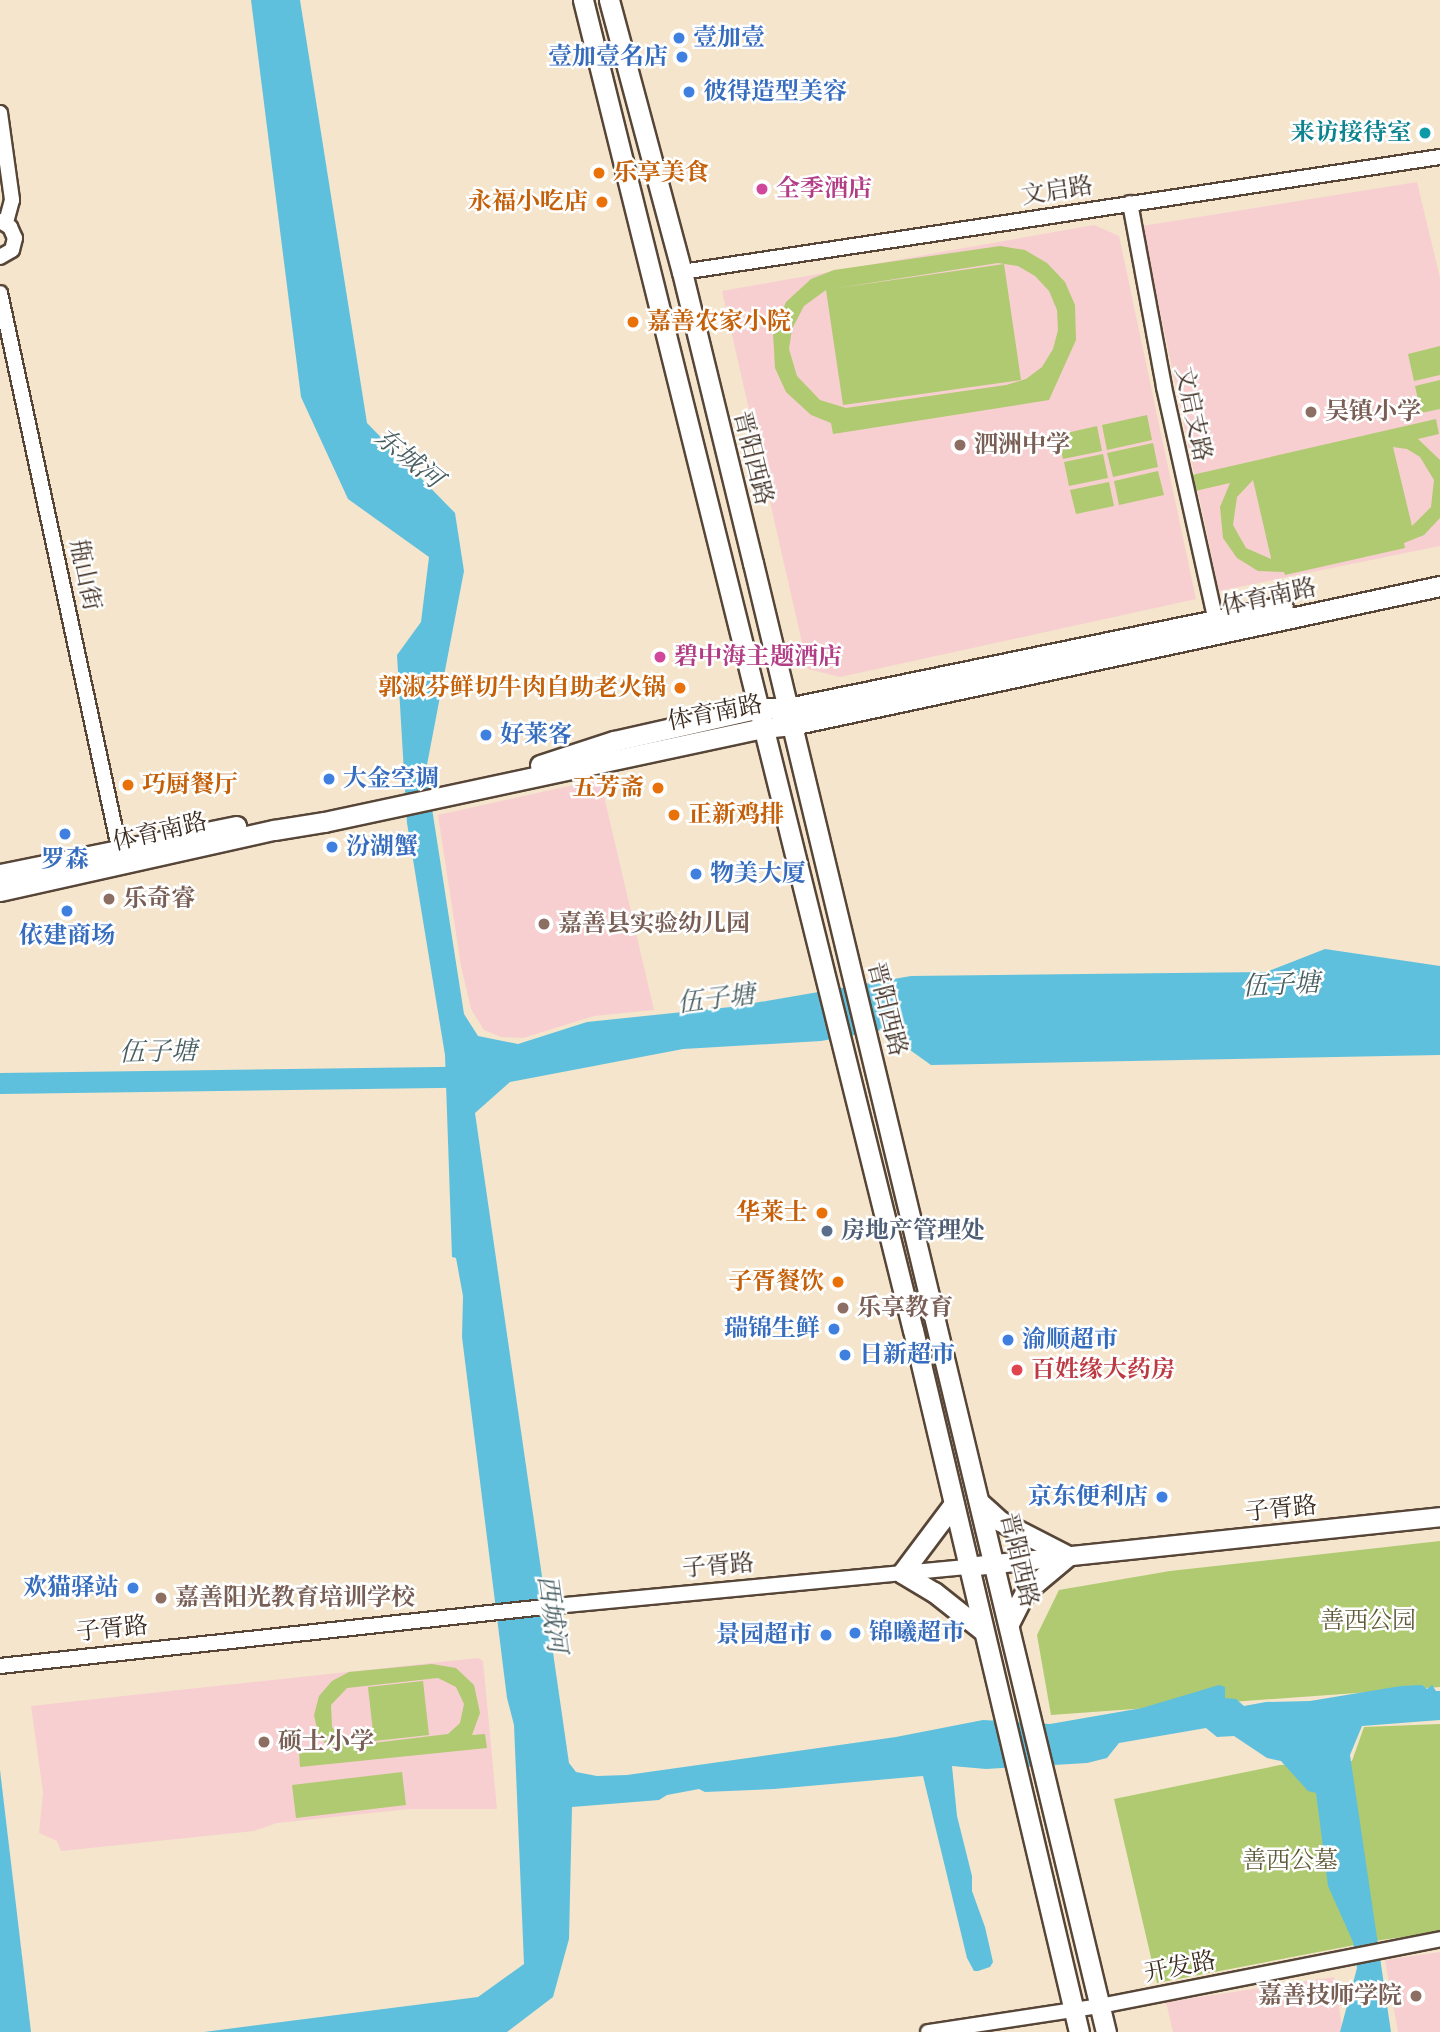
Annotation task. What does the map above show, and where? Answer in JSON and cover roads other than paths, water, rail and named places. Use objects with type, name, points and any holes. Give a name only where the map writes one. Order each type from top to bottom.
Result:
[{"type":"main road","points":[[583,0],[852,1083],[1079,2032]]},
{"type":"main road","name":"晋阳西路","points":[[609,0],[682,272],[879,1079],[1106,2032]]},
{"type":"main road","name":"体育南路","points":[[0,891],[121,858],[468,786],[614,741],[790,716],[1216,625],[1440,573]]},
{"type":"main road","name":"体育南路","points":[[1216,625],[1440,586]]},
{"type":"main road","name":"体育南路","points":[[0,874],[121,858]]},
{"type":"main road","points":[[979,1502],[1010,1527],[1068,1556],[1025,1592],[1009,1624]]},
{"type":"main road","points":[[953,1504],[902,1573],[934,1592],[982,1630]]},
{"type":"street","points":[[0,113],[12,200],[3,222],[14,232],[15,244],[8,254],[0,257]]},
{"type":"street","name":"文启路","points":[[682,272],[1440,157]]},
{"type":"street","name":"文启支路","points":[[1130,203],[1164,387],[1216,625]]},
{"type":"street","name":"甁山街","points":[[0,293],[121,858]]},
{"type":"street","name":"子胥路","points":[[5,1665],[554,1606],[967,1567],[1440,1517]]},
{"type":"street","name":"开发路","points":[[928,2032],[1100,2006],[1440,1939]]},
{"type":"water","points":[[251,0],[300,0],[367,423],[455,513],[464,571],[426,770],[464,1014],[478,1036],[518,1044],[587,1022],[731,1007],[911,976],[1266,972],[1325,949],[1440,966],[1440,1055],[931,1065],[882,1030],[821,1041],[683,1049],[510,1082],[475,1113],[569,1763],[576,1772],[597,1776],[627,1775],[896,1737],[983,1720],[1050,1724],[1142,1708],[1219,1685],[1225,1687],[1225,1698],[1236,1699],[1244,1706],[1266,1702],[1310,1701],[1401,1686],[1422,1685],[1427,1689],[1432,1685],[1436,1691],[1440,1691],[1440,1720],[1362,1726],[1350,1755],[1391,2032],[1340,2032],[1357,1968],[1353,1942],[1328,1886],[1316,1793],[1308,1791],[1281,1761],[1267,1758],[1234,1736],[1217,1737],[1206,1728],[1119,1743],[1107,1758],[1087,1763],[986,1769],[952,1766],[957,1816],[972,1876],[972,1891],[985,1927],[993,1962],[990,1967],[978,1971],[974,1971],[967,1958],[923,1776],[774,1789],[705,1792],[699,1789],[667,1795],[659,1800],[572,1807],[569,1939],[553,1997],[507,2032],[204,2032],[478,1997],[524,1964],[514,1725],[507,1698],[462,1337],[463,1296],[456,1258],[452,1257],[445,1055],[407,823],[397,655],[421,622],[429,557],[348,499],[301,397]]},
{"type":"water","points":[[0,1770],[31,2032],[0,2032]]},
{"type":"waterway","name":"伍子塘","points":[[0,1083],[474,1076]]},
{"type":"place","name":"壹加壹","points":[[679,38]]},
{"type":"place","name":"壹加壹名店","points":[[682,57]]},
{"type":"place","name":"彼得造型美容","points":[[689,92]]},
{"type":"place","name":"来访接待室","points":[[1425,133]]},
{"type":"place","name":"乐享美食","points":[[599,173]]},
{"type":"place","name":"全季酒店","points":[[762,189]]},
{"type":"place","name":"永福小吃店","points":[[602,202]]},
{"type":"place","name":"嘉善农家小院","points":[[633,322]]},
{"type":"place","name":"吴镇小学","points":[[1311,412]]},
{"type":"place","name":"泗洲中学","points":[[960,445]]},
{"type":"place","name":"碧中海主题酒店","points":[[660,657]]},
{"type":"place","name":"郭淑芬鲜切牛肉自助老火锅","points":[[680,688]]},
{"type":"place","name":"好莱客","points":[[486,735]]},
{"type":"place","name":"大金空调","points":[[329,779]]},
{"type":"place","name":"巧厨餐厅","points":[[128,785]]},
{"type":"place","name":"五芳斋","points":[[658,788]]},
{"type":"place","name":"正新鸡排","points":[[674,815]]},
{"type":"place","name":"罗森","points":[[65,834]]},
{"type":"place","name":"汾湖蟹","points":[[332,847]]},
{"type":"place","name":"物美大厦","points":[[696,874]]},
{"type":"place","name":"乐奇睿","points":[[109,899]]},
{"type":"place","name":"依建商场","points":[[67,911]]},
{"type":"place","name":"嘉善县实验幼儿园","points":[[544,924]]},
{"type":"place","name":"华莱士","points":[[822,1213]]},
{"type":"place","name":"房地产管理处","points":[[827,1231]]},
{"type":"place","name":"子胥餐饮","points":[[838,1282]]},
{"type":"place","name":"乐享教育","points":[[843,1308]]},
{"type":"place","name":"瑞锦生鲜","points":[[834,1329]]},
{"type":"place","name":"渝顺超市","points":[[1008,1340]]},
{"type":"place","name":"日新超市","points":[[845,1355]]},
{"type":"place","name":"百姓缘大药房","points":[[1017,1370]]},
{"type":"place","name":"京东便利店","points":[[1162,1497]]},
{"type":"place","name":"欢猫驿站","points":[[133,1588]]},
{"type":"place","name":"嘉善阳光教育培训学校","points":[[161,1598]]},
{"type":"place","name":"锦曦超市","points":[[855,1633]]},
{"type":"place","name":"景园超市","points":[[826,1635]]},
{"type":"place","name":"硕士小学","points":[[264,1742]]},
{"type":"place","name":"嘉善技师学院","points":[[1416,1996]]},
{"type":"water label","name":"东城河","points":[[408,459]]},
{"type":"water label","name":"西城河","points":[[551,1614]]},
{"type":"park label","name":"善西公园","points":[[1368,1621]]},
{"type":"park label","name":"善西公墓","points":[[1290,1861]]}]
